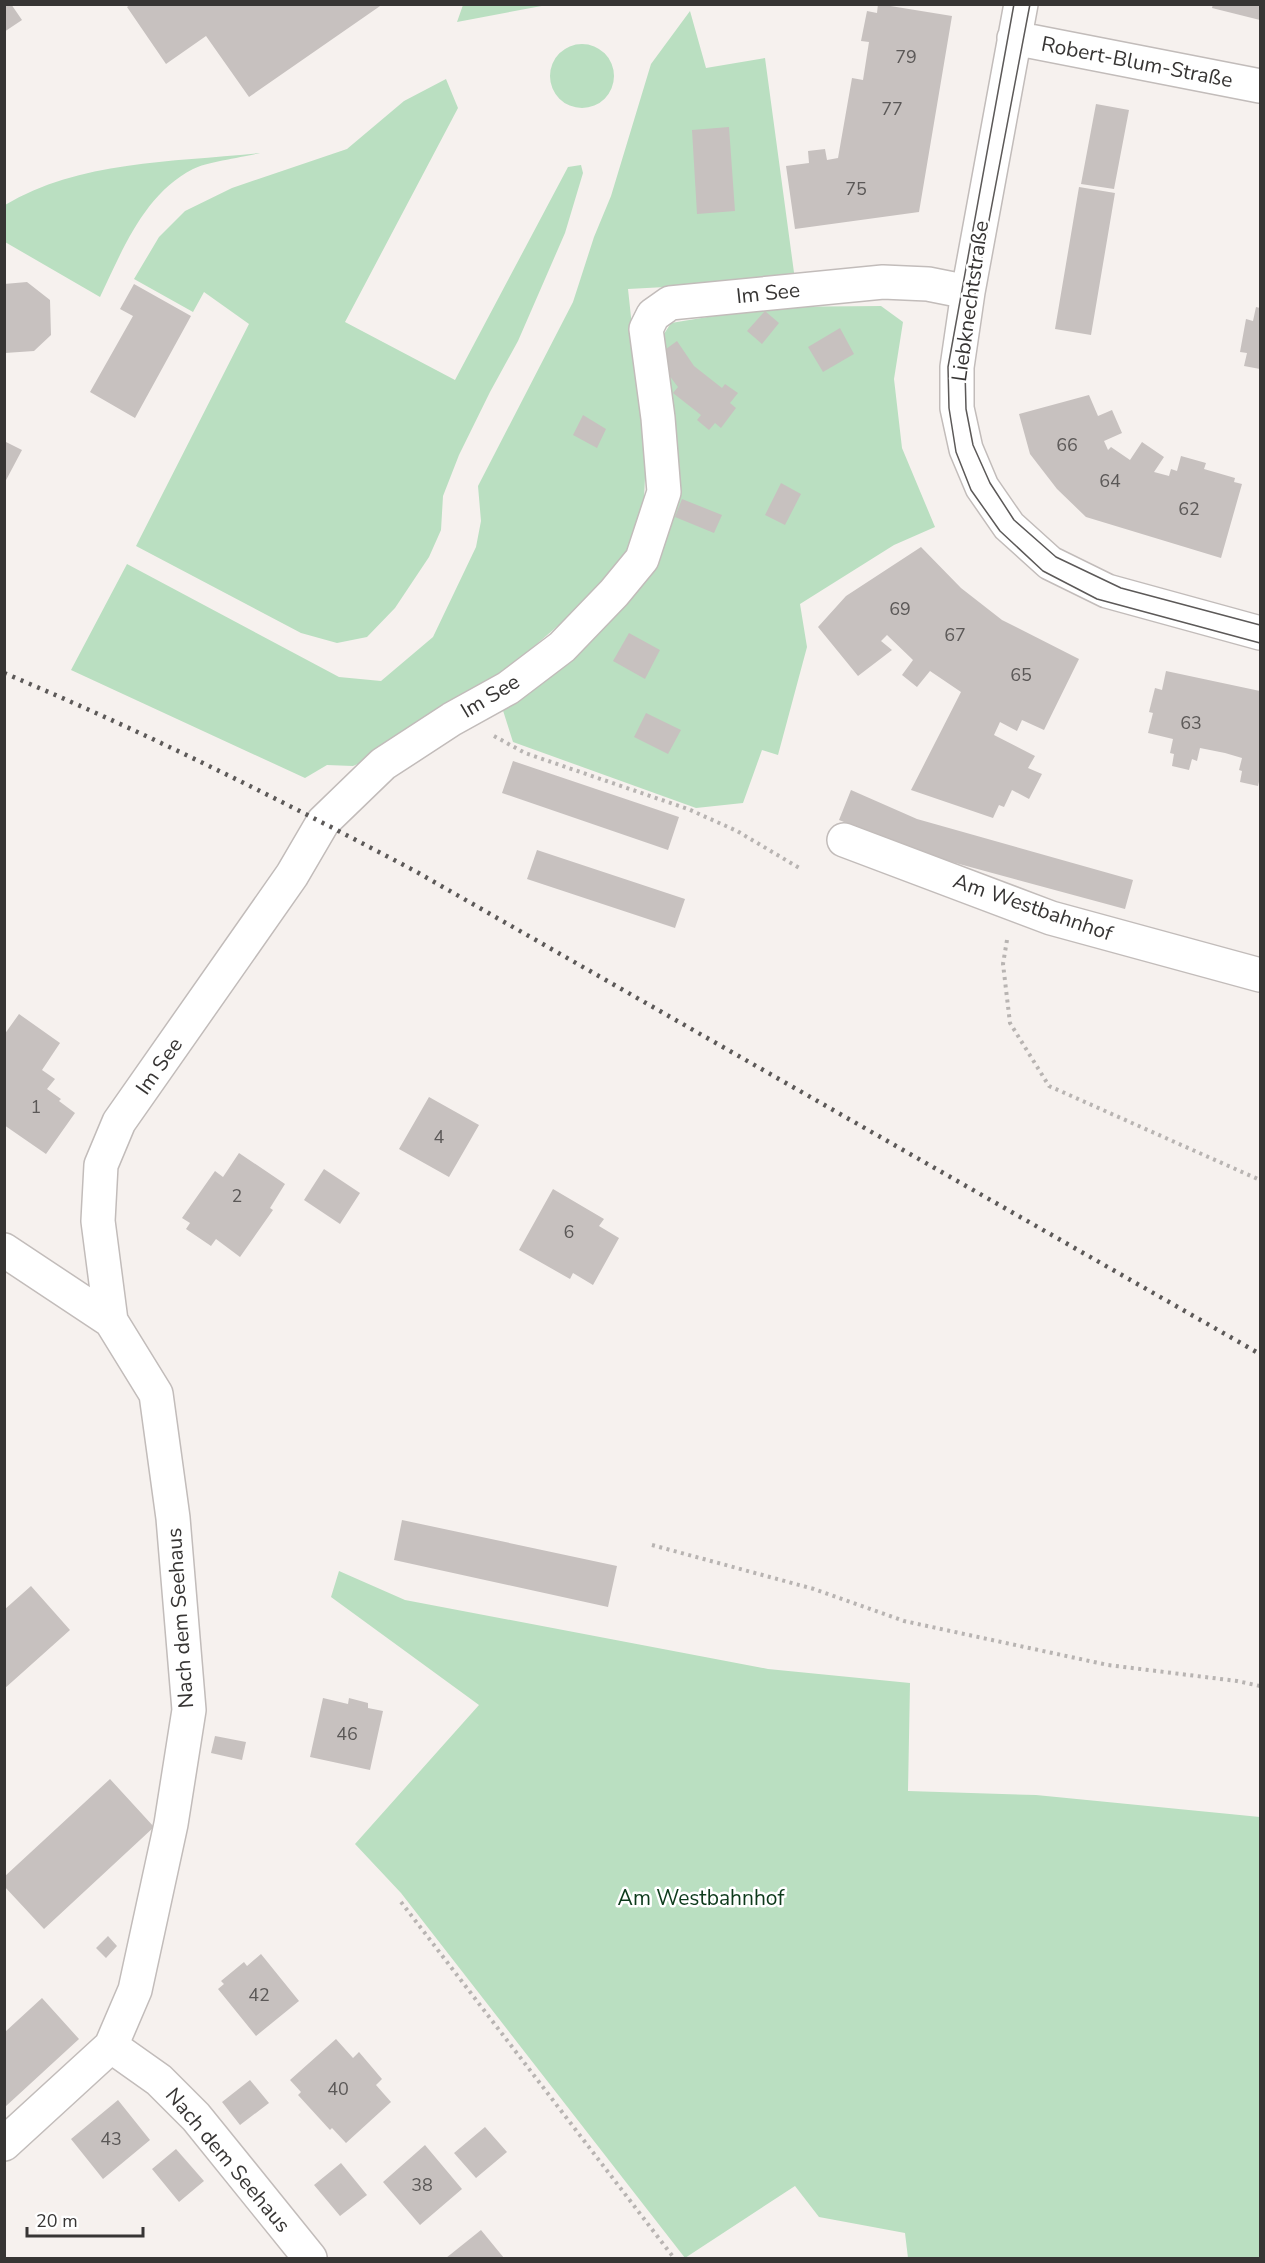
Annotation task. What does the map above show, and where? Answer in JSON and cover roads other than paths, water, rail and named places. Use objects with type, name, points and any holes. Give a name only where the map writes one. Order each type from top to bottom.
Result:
[{"type":"street","name":"Liebknechtstraße","points":[[1021,4],[968,292],[957,367],[957,408],[966,449],[982,487],[1010,526],[1050,563],[1107,591],[1260,633]]},
{"type":"street","name":"Robert-Blum-Straße","points":[[1014,38],[1260,86]]},
{"type":"street","name":"Im See","points":[[111,1322],[98,1221],[101,1165],[119,1122],[292,875],[323,822],[383,764],[452,719],[508,688],[562,647],[614,593],[642,559],[664,492],[658,418],[646,329],[653,315],[670,303],[883,282],[928,284],[968,292]]},
{"type":"street","name":"Am Westbahnhof","points":[[844,840],[1051,918],[1260,975]]},
{"type":"street","name":"Nach dem Seehaus","points":[[4,1250],[111,1322],[156,1394],[173,1518],[189,1710],[171,1824],[135,1990],[111,2046],[4,2144]]},
{"type":"street","name":"Nach dem Seehaus","points":[[111,2046],[159,2080],[196,2117],[310,2259]]},
{"type":"tram line","points":[[1014,4],[948,367],[949,408],[956,452],[971,490],[1000,531],[1043,571],[1097,599],[1260,643]]},
{"type":"tram line","points":[[1030,4],[975,294],[965,370],[966,409],[973,445],[990,483],[1014,520],[1056,557],[1121,588],[1260,625]]},
{"type":"railway","points":[[4,673],[212,768],[415,871],[1260,1354]]}]
